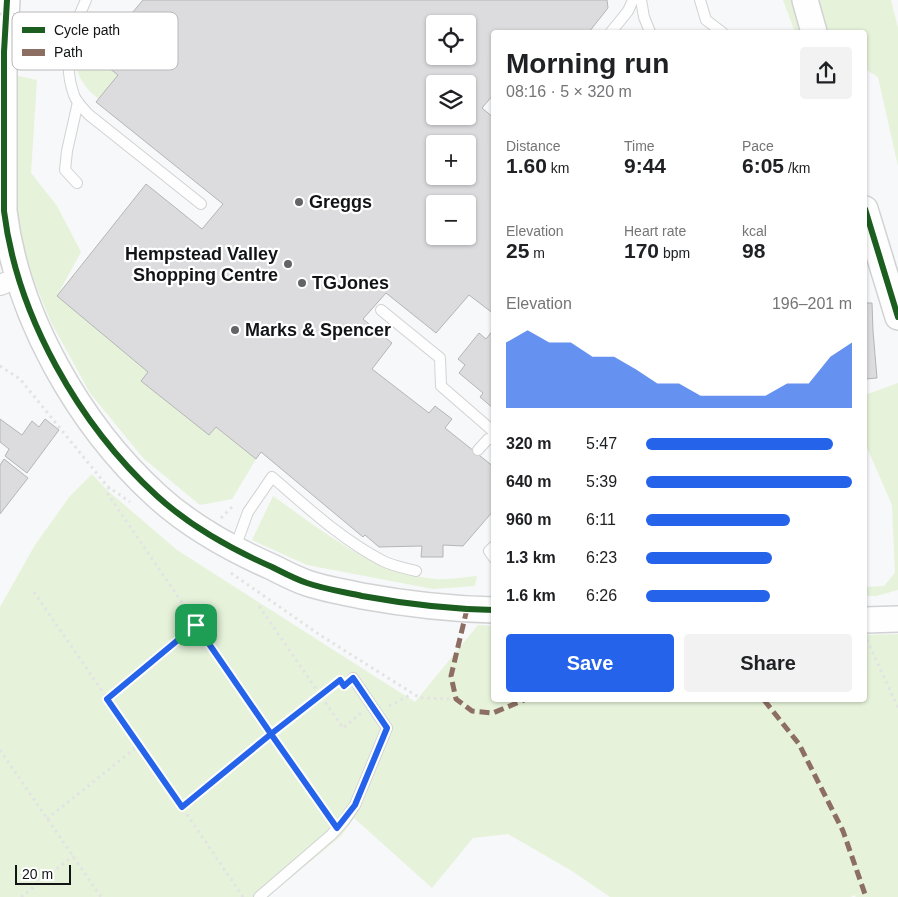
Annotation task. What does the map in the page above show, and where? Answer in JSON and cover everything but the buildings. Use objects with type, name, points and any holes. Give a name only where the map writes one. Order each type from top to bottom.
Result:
[{"type":"street","points":[[7,0],[4,52],[4,211],[9,281],[76,398],[100,433],[157,496],[196,527],[234,550],[307,583],[346,593],[424,606],[491,610]]},
{"type":"street","points":[[805,0],[813,30]]},
{"type":"street","points":[[867,216],[898,317]]},
{"type":"street","points":[[867,620],[898,619]]},
{"type":"lane","points":[[82,12],[86,0]]},
{"type":"lane","points":[[613,30],[628,11],[633,0]]},
{"type":"lane","points":[[641,0],[644,17],[649,30]]},
{"type":"lane","points":[[699,1],[706,20],[717,30]]},
{"type":"lane","points":[[69,70],[74,96],[88,114],[201,204]]},
{"type":"lane","points":[[76,183],[65,170],[67,150],[78,102]]},
{"type":"lane","points":[[867,244],[882,270]]},
{"type":"lane","points":[[381,310],[440,358],[441,386],[491,429]]},
{"type":"lane","points":[[478,450],[488,439],[491,439]]},
{"type":"lane","points":[[234,550],[248,512],[272,477],[317,516],[356,545],[385,562],[416,571]]},
{"type":"lane","points":[[259,897],[337,828],[355,805],[387,728],[353,678]]},
{"type":"path","points":[[109,487],[107,493],[337,828]]},
{"type":"path","points":[[196,527],[222,518],[240,499]]},
{"type":"path","points":[[34,592],[243,897]]},
{"type":"path","points":[[259,606],[343,728],[374,709],[413,694]]},
{"type":"path","points":[[107,699],[196,625]]},
{"type":"path","points":[[867,639],[898,708]]},
{"type":"path","points":[[182,807],[319,695],[340,680],[344,686],[353,678]]},
{"type":"path","points":[[48,819],[139,745]]},
{"type":"path","points":[[0,750],[101,897]]},
{"type":"path","points":[[21,897],[73,856]]},
{"type":"green space","points":[[783,0],[795,0],[804,30],[794,30]]},
{"type":"green space","points":[[818,0],[891,0],[898,28],[898,166],[878,77],[867,70],[867,30],[827,30]]},
{"type":"green space","points":[[78,70],[112,70],[118,75],[99,99],[86,87]]},
{"type":"green space","points":[[14,75],[37,80],[31,173],[57,206],[81,252],[57,296],[148,372],[141,381],[209,435],[216,427],[256,459],[232,499],[200,505],[143,458],[90,393],[51,322],[15,235]]},
{"type":"green space","points":[[898,383],[898,590],[876,596],[867,596],[867,587],[884,586],[895,573],[892,505],[867,448],[867,394]]},
{"type":"green space","points":[[92,474],[107,490],[177,550],[415,702],[478,625],[491,626],[491,702],[867,702],[867,635],[898,634],[898,897],[856,897],[854,895],[851,897],[610,897],[572,871],[508,834],[473,838],[432,888],[354,818],[341,836],[268,897],[0,897],[0,607],[35,545],[70,496]]},
{"type":"green space","points":[[273,496],[330,536],[369,559],[412,575],[435,579],[477,576],[475,586],[433,589],[307,565],[252,540]]},
{"type":"marked path","points":[[467,609],[451,676],[456,699],[472,711],[493,713],[519,702]]},
{"type":"marked path","points":[[766,702],[799,744],[843,831],[866,897]]},
{"type":"cycle path","points":[[7,0],[4,52],[4,211],[11,250],[22,290],[56,366],[102,436],[129,468],[157,496],[184,518],[227,545],[294,578],[320,587],[378,599],[411,604],[491,610]]},
{"type":"cycle path","points":[[867,216],[898,317]]},
{"type":"place","name":"Greggs","points":[[299,202]]},
{"type":"place","name":"Hempstead Valley Shopping Centre","points":[[288,264]]},
{"type":"place","name":"TGJones","points":[[302,283]]},
{"type":"place","name":"Marks & Spencer","points":[[235,330]]},
{"type":"route","points":[[196,625],[107,699],[182,807],[271,734],[337,828],[355,805],[387,728],[353,678],[344,686],[340,680],[271,734],[196,625]]}]
